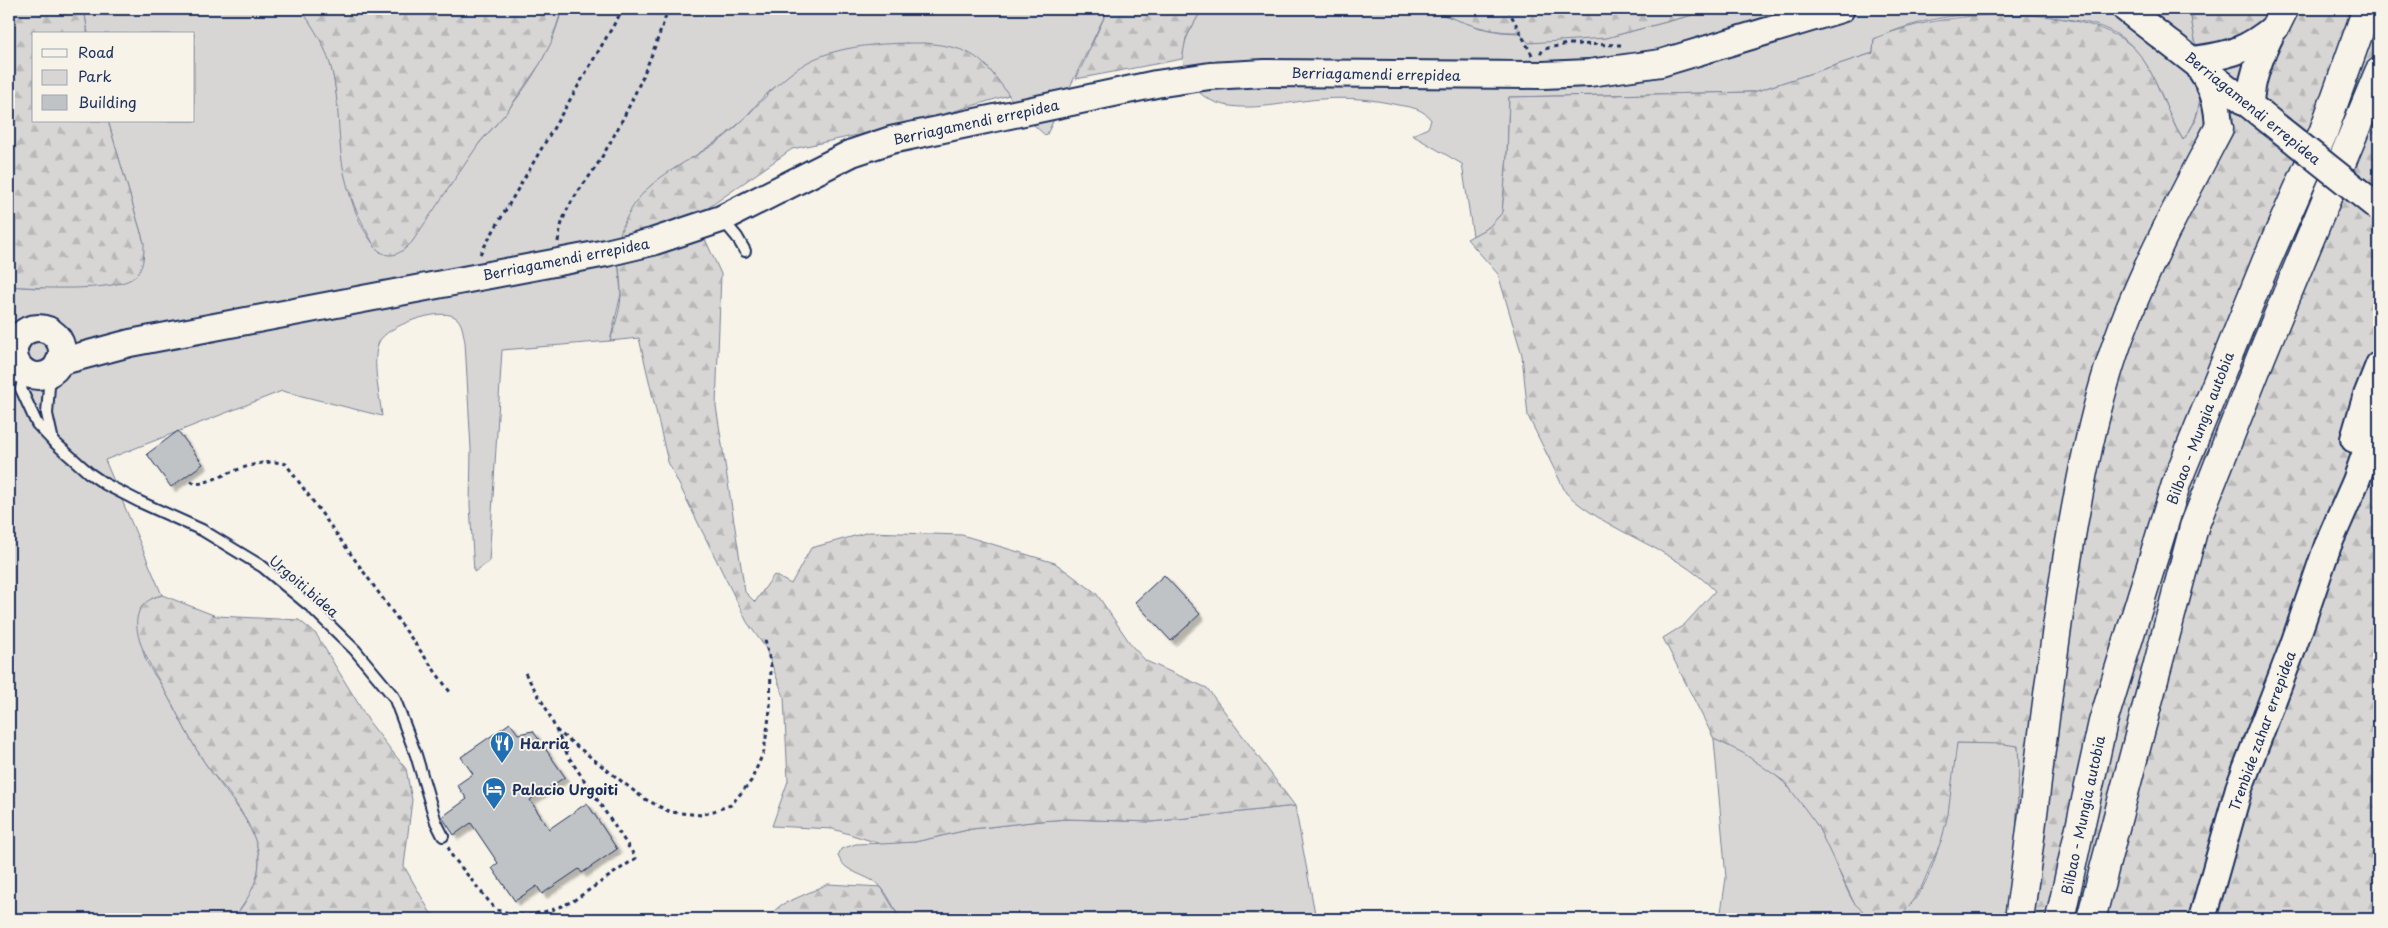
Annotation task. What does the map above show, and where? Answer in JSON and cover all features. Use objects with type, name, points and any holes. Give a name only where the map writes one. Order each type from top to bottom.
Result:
[{"type":"highway","name":"Bilbao - Mungia autobia","points":[[2060,919],[2104,722],[2177,481],[2266,262],[2323,132],[2367,9]]},
{"type":"highway","points":[[2091,919],[2194,528],[2261,357],[2379,72]]},
{"type":"highway","points":[[2019,919],[2060,601],[2079,491],[2100,402],[2128,314],[2170,222],[2219,128]]},
{"type":"street","name":"Berriagamendi errepidea","points":[[130,343],[474,278],[652,242],[722,219],[852,153],[891,140],[1156,84],[1210,76],[1265,73],[1543,76],[1589,73],[1661,63],[1840,9]]},
{"type":"street","name":"Berriagamendi errepidea","points":[[2126,9],[2379,208]]},
{"type":"street","points":[[2279,18],[2264,48],[2251,89],[2254,108],[2219,128],[2216,97],[2211,84],[2193,60],[2238,52],[2255,43],[2279,18]]},
{"type":"street","points":[[33,328],[49,330],[55,335],[62,348],[32,366],[14,348],[14,337],[33,328]]},
{"type":"street","points":[[55,335],[130,343]]},
{"type":"street","points":[[32,366],[130,343]]},
{"type":"street","name":"Trenbide zahar errepidea","points":[[2328,545],[2342,478],[2366,398],[2379,365]]},
{"type":"street","name":"Trenbide zahar errepidea","points":[[2202,919],[2239,788],[2293,647],[2328,545],[2356,482],[2379,415]]},
{"type":"lane","points":[[722,219],[737,237],[745,252]]},
{"type":"lane","points":[[32,366],[47,414],[53,441]]},
{"type":"lane","name":"Urgoiti bidea","points":[[32,366],[21,389],[37,424],[89,473],[140,502],[202,530],[263,567],[312,607],[355,650],[394,697],[416,755],[436,822],[443,836]]},
{"type":"path","points":[[474,278],[478,256],[624,9]]},
{"type":"path","points":[[555,262],[560,228],[565,210],[603,156],[653,55],[668,9]]},
{"type":"path","points":[[1508,9],[1535,61],[1544,49],[1567,44],[1630,44]]},
{"type":"path","points":[[1736,16],[1756,9]]},
{"type":"path","points":[[191,481],[195,484],[203,483],[255,465],[279,462],[286,464],[450,692]]},
{"type":"path","points":[[556,730],[642,798],[670,812],[702,816],[731,805],[751,780],[764,750],[770,710],[771,666],[765,639]]},
{"type":"path","points":[[443,836],[452,856],[496,910],[514,915],[535,914],[573,901],[636,858],[568,756],[538,693],[525,673]]},
{"type":"green space","points":[[9,9],[84,9],[88,32],[32,32],[32,122],[108,122],[144,243],[141,267],[133,278],[109,285],[73,288],[9,286]]},
{"type":"green space","points":[[84,9],[301,9],[320,39],[329,59],[335,83],[343,160],[354,209],[365,232],[381,253],[507,112],[546,53],[562,9],[1108,9],[1046,136],[1024,116],[986,65],[907,43],[847,49],[816,59],[793,72],[764,96],[742,121],[723,137],[649,187],[618,258],[621,294],[610,341],[502,350],[489,562],[474,572],[470,505],[471,449],[465,342],[460,322],[455,317],[438,314],[426,316],[402,324],[384,336],[379,342],[376,368],[382,416],[282,391],[105,460],[162,595],[152,598],[143,639],[144,656],[201,757],[247,822],[255,839],[259,857],[257,876],[249,896],[233,919],[9,919],[9,286],[37,288],[121,283],[144,243],[108,122],[195,122],[195,32],[88,32]]},
{"type":"green space","points":[[301,9],[562,9],[551,43],[540,64],[506,113],[480,142],[412,242],[394,255],[385,254],[375,247],[354,206],[342,161],[336,95],[331,68],[322,43]]},
{"type":"green space","points":[[1108,9],[1202,9],[1186,38],[1182,59],[1076,79]]},
{"type":"green space","points":[[1202,9],[1428,9],[1480,28],[1501,32],[1606,38],[1715,9],[2190,9],[2198,59],[2200,93],[2198,110],[2183,140],[2148,68],[2133,47],[2121,37],[2108,30],[2079,21],[2049,17],[1979,14],[1935,19],[1898,29],[1874,39],[1873,53],[1754,92],[1509,97],[1507,157],[1502,213],[1489,227],[1473,236],[1462,164],[1412,135],[1428,128],[1431,120],[1424,113],[1412,107],[1351,98],[1322,99],[1251,107],[1216,103],[1202,95],[1191,82],[1186,71],[1183,53],[1187,36]]},
{"type":"green space","points":[[1428,9],[1715,9],[1606,38],[1529,43],[1518,32],[1483,28]]},
{"type":"green space","points":[[2190,9],[2379,9],[2379,919],[2013,919],[2019,765],[2018,746],[1957,743],[1948,814],[1942,839],[1922,886],[1909,906],[1901,914],[1885,918],[1867,915],[1854,903],[1817,825],[1785,782],[1743,753],[1714,739],[1663,638],[1684,625],[1715,591],[1680,563],[1602,519],[1566,493],[1528,416],[1522,355],[1498,274],[1467,239],[1489,227],[1502,213],[1507,157],[1509,97],[1754,92],[1873,53],[1874,39],[1901,29],[1934,21],[1970,16],[2044,16],[2078,22],[2109,32],[2133,47],[2154,79],[2176,129],[2183,140],[2193,126],[2201,94]]},
{"type":"green space","points":[[925,43],[955,48],[975,57],[983,63],[1009,95],[914,123],[792,149],[695,217],[721,274],[716,406],[745,592],[755,602],[774,575],[791,584],[811,548],[869,532],[962,535],[1055,563],[1096,593],[1132,646],[1146,661],[1207,688],[1295,806],[1151,822],[1068,819],[1040,821],[972,829],[915,842],[881,844],[833,829],[772,826],[788,781],[784,697],[765,647],[747,622],[668,462],[639,338],[610,341],[621,299],[618,243],[625,221],[631,210],[648,188],[665,174],[723,138],[777,85],[800,67],[827,54],[855,47]]},
{"type":"green space","points":[[162,595],[216,616],[299,620],[316,634],[370,723],[406,769],[412,800],[404,866],[430,912],[439,919],[233,919],[253,887],[258,869],[258,850],[252,831],[242,813],[229,793],[207,766],[191,739],[152,669],[139,639],[137,625],[139,612],[147,602]]},
{"type":"green space","points":[[1714,739],[1752,757],[1784,782],[1821,831],[1854,903],[1894,917],[1910,905],[1923,887],[1933,864],[1947,812],[1956,743],[2003,743],[2018,746],[2019,765],[2013,919],[1720,919],[1726,878]]},
{"type":"green space","points":[[1295,806],[1316,919],[900,919],[879,885],[850,870],[841,862],[838,856],[841,849],[856,844],[915,842],[972,829],[1040,821],[1068,819],[1151,822]]},
{"type":"green space","points":[[828,884],[881,887],[900,919],[765,919],[781,905]]},
{"type":"building","points":[[178,431],[203,464],[171,487],[147,454]]},
{"type":"building","points":[[1164,575],[1200,614],[1171,641],[1135,602]]},
{"type":"building","name":"Palacio Urgoiti","points":[[510,723],[518,734],[533,731],[565,777],[530,800],[549,829],[587,803],[617,849],[582,873],[579,869],[542,894],[537,886],[515,901],[492,868],[498,863],[471,823],[454,835],[442,817],[467,799],[457,785],[473,774],[461,757]]},
{"type":"place","name":"Harria","points":[[502,764]]},
{"type":"place","name":"Palacio Urgoiti","points":[[494,810]]}]
